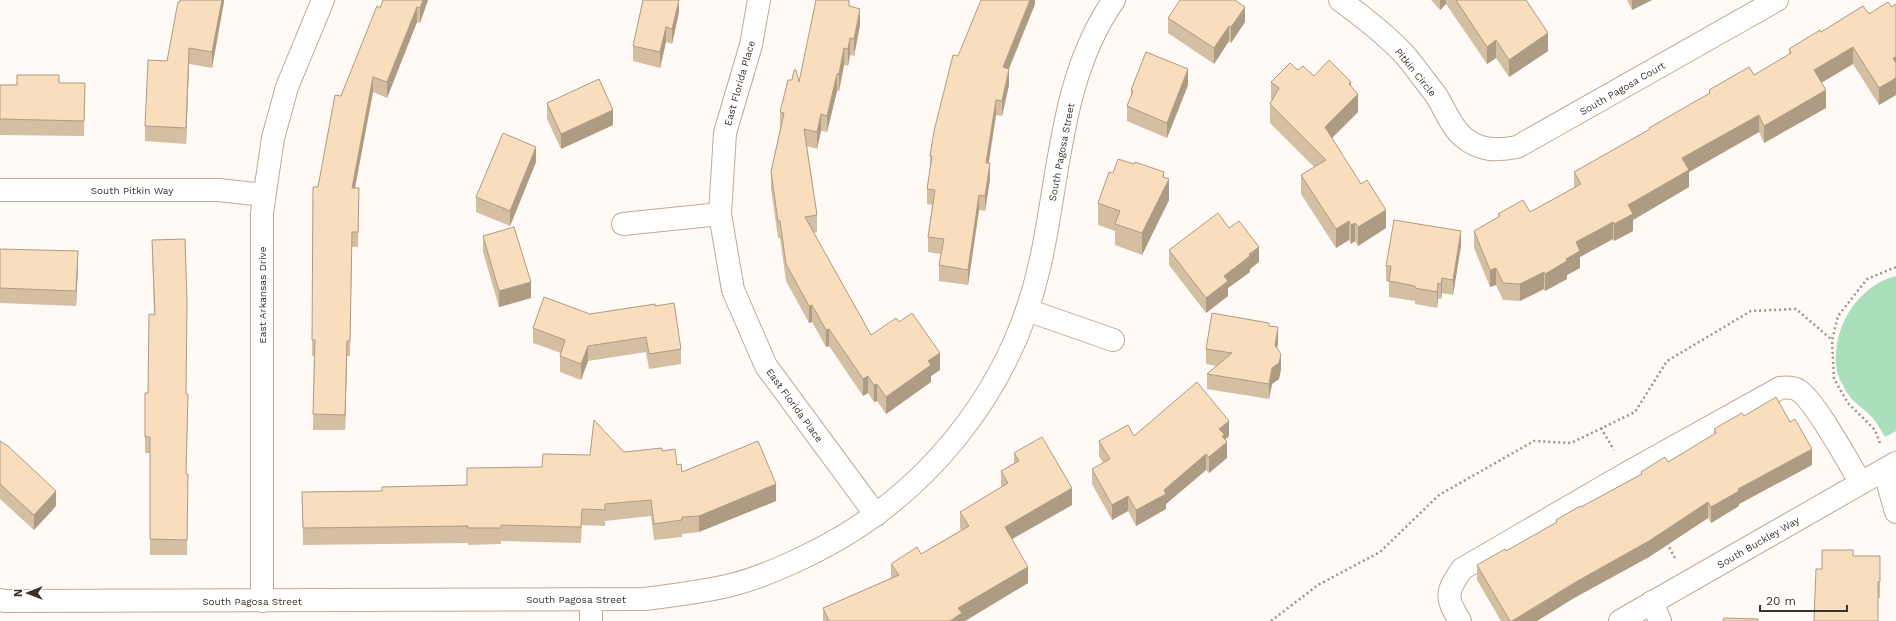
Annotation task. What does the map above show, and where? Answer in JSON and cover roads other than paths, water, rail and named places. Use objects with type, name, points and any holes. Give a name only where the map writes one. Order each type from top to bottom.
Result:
[{"type":"street","name":"East Arkansas Drive","points":[[262,600],[262,213],[273,138],[287,88],[323,0]]},
{"type":"street","name":"East Florida Place","points":[[759,0],[751,45],[725,133],[720,214],[733,290],[766,366],[876,515]]},
{"type":"street","name":"South Pagosa Street","points":[[0,600],[645,599],[688,594],[732,585],[774,571],[834,543],[876,515],[906,492],[937,461],[978,409],[1010,351],[1027,310],[1040,264],[1068,109],[1084,56],[1114,0]]},
{"type":"street","name":"Pitkin Circle","points":[[1340,0],[1366,19],[1403,53],[1434,93],[1457,131],[1463,137]]},
{"type":"street","name":"South Pagosa Court","points":[[1463,137],[1480,147],[1498,151],[1517,147],[1777,0]]},
{"type":"street","name":"South Pitkin Way","points":[[0,190],[218,190],[264,195]]},
{"type":"street","points":[[623,224],[720,214]]},
{"type":"street","points":[[1027,310],[1113,340]]},
{"type":"street","points":[[1460,621],[1450,605],[1448,596],[1452,583],[1462,569],[1627,473],[1780,388],[1790,387],[1800,391],[1814,406],[1861,483]]},
{"type":"street","points":[[1890,466],[1896,512]]},
{"type":"street","name":"South Buckley Way","points":[[1620,621],[1656,612],[1689,582],[1890,466]]},
{"type":"street","points":[[591,599],[591,621]]}]
